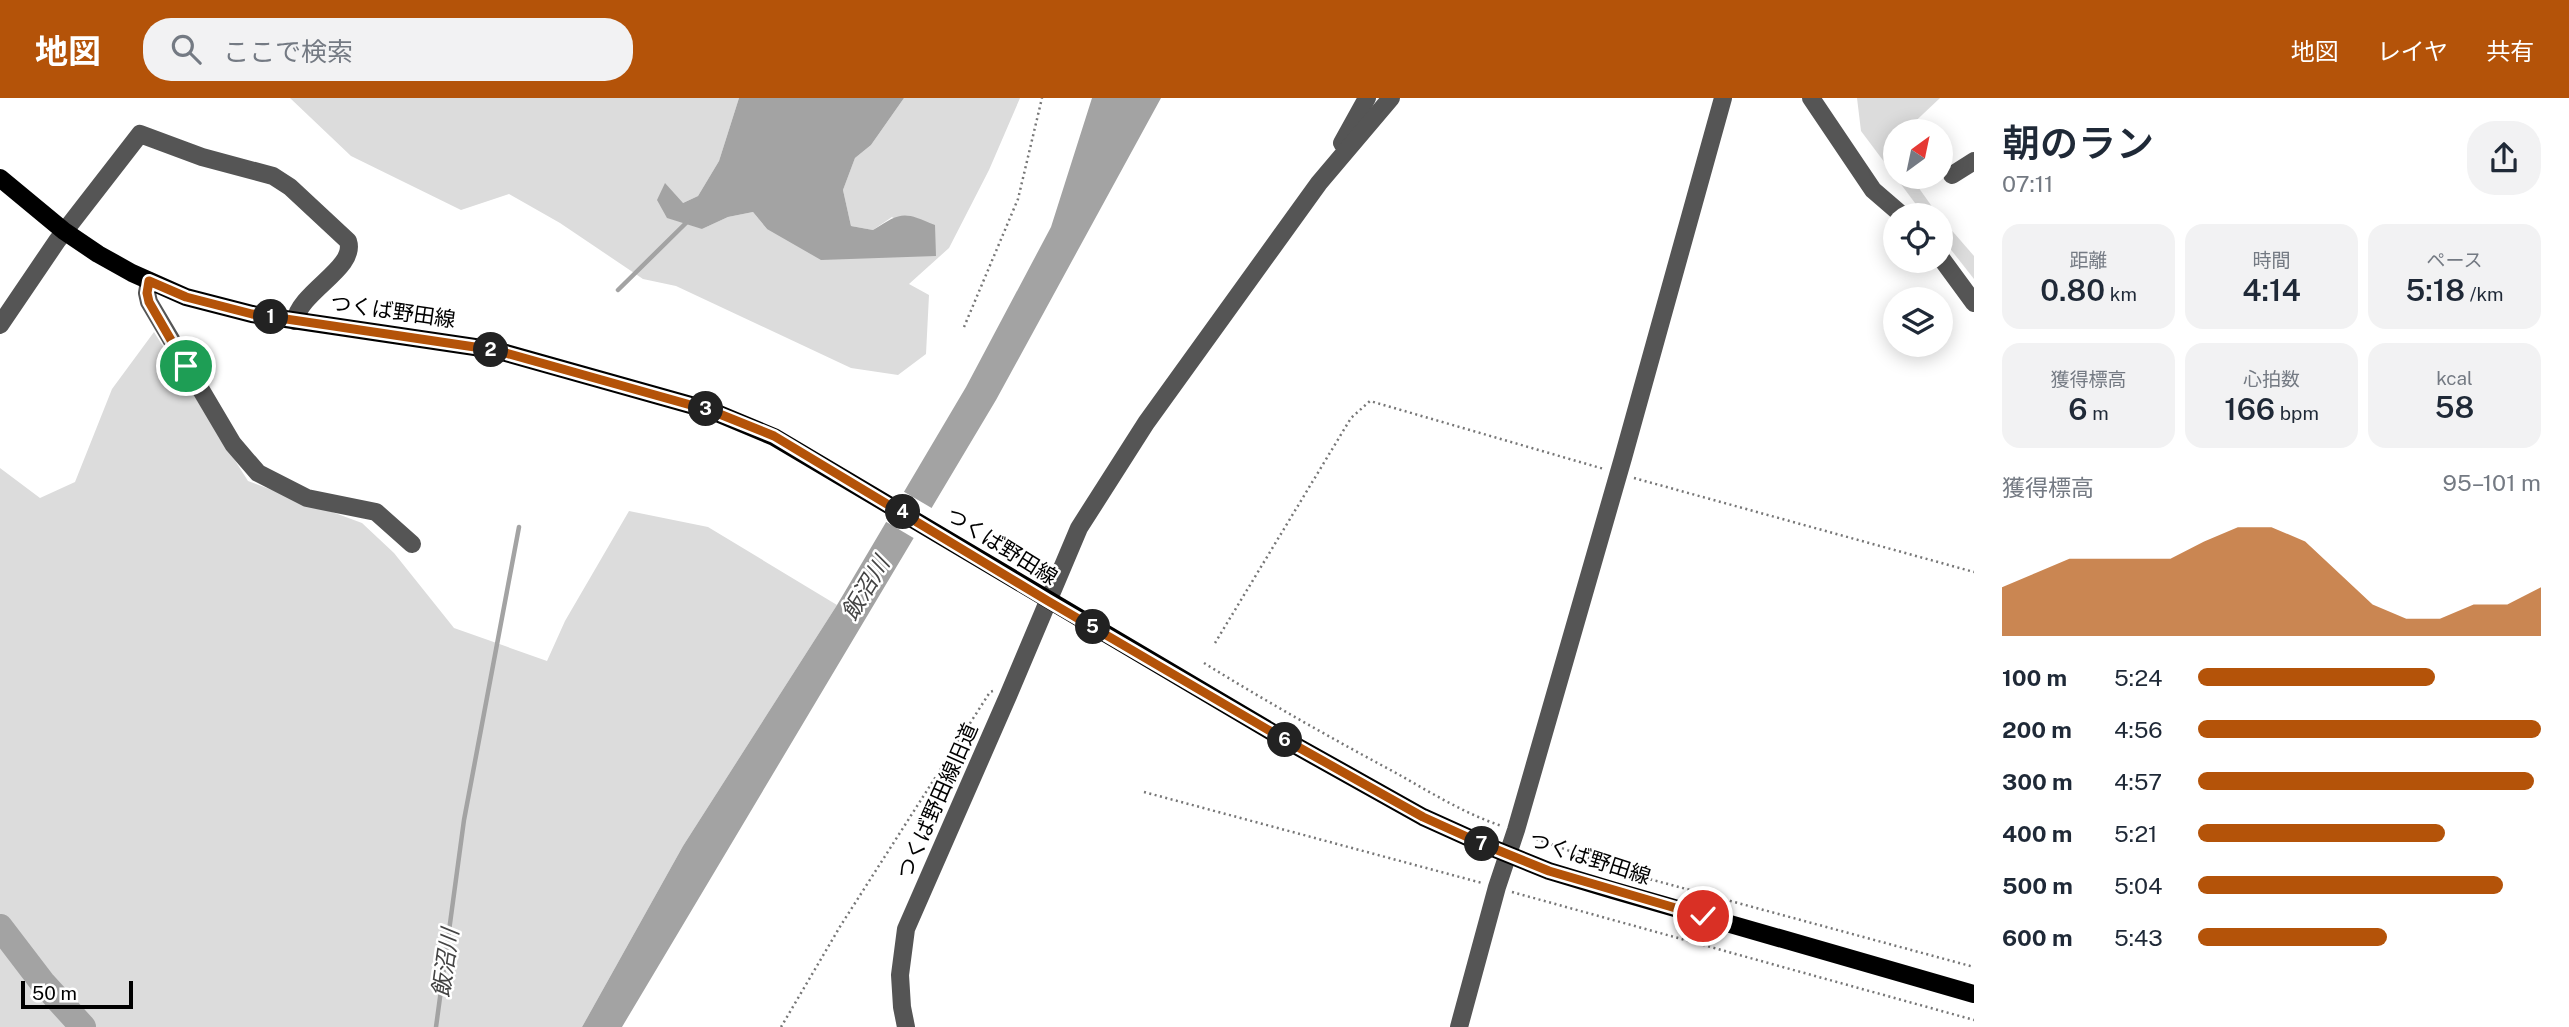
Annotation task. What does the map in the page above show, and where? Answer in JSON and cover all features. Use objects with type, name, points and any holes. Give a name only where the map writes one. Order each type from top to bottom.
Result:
[{"type":"main road","name":"つくば野田線","points":[[0,178],[64,231],[106,259],[186,297],[295,321],[495,350],[712,411],[774,436],[1048,601],[1423,817],[1549,871],[1974,994]]},
{"type":"street","points":[[1319,183],[1367,98]]},
{"type":"street","points":[[1319,183],[1391,98]]},
{"type":"street","points":[[1459,1027],[1497,887],[1619,474],[1723,98]]},
{"type":"street","points":[[1811,98],[1873,190],[1888,203]]},
{"type":"street","points":[[0,325],[64,231],[140,134],[202,157],[273,176],[290,187],[348,242],[350,247],[347,258],[300,305],[295,321]]},
{"type":"street","points":[[1953,174],[1974,161]]},
{"type":"street","name":"つくば野田線旧道","points":[[906,1027],[900,975],[906,929],[1079,528],[1138,434],[1319,183]]},
{"type":"street","points":[[1952,273],[1974,303]]},
{"type":"street","points":[[149,281],[149,302],[233,444],[258,473],[307,498],[376,512],[412,544]]},
{"type":"path","points":[[964,327],[1018,199],[1042,98]]},
{"type":"path","points":[[1215,643],[1350,418],[1370,401],[1619,474],[1974,572]]},
{"type":"path","points":[[1204,663],[1270,704],[1485,821],[1642,877],[1974,967]]},
{"type":"path","points":[[781,1027],[842,925],[990,692],[1015,680]]},
{"type":"path","points":[[1144,792],[1974,1020]]},
{"type":"shaded area","points":[[290,98],[739,98],[719,161],[698,196],[683,203],[702,229],[728,217],[753,212],[767,229],[936,255],[892,217],[873,230],[851,226],[843,190],[855,158],[871,145],[904,98],[1020,98],[989,170],[949,248],[909,284],[929,295],[926,354],[898,375],[851,368],[676,286],[643,279],[560,223],[509,194],[461,210],[351,156]]},
{"type":"shaded area","points":[[1857,98],[1940,98],[1918,119],[1883,119],[1883,160],[1861,131]]},
{"type":"shaded area","points":[[1905,189],[1920,189],[1929,203],[1915,203]]},
{"type":"shaded area","points":[[1953,232],[1974,256],[1974,279],[1953,252]]},
{"type":"shaded area","points":[[154,332],[248,481],[362,523],[394,553],[454,628],[547,661],[565,621],[629,511],[708,527],[837,605],[683,846],[582,1027],[0,1027],[0,468],[40,498],[75,482],[112,389]]},
{"type":"water","points":[[739,98],[904,98],[871,145],[855,158],[843,190],[851,226],[873,230],[896,217],[916,217],[935,225],[936,256],[821,260],[767,229],[753,212],[728,217],[702,229],[667,218],[657,200],[665,183],[683,203],[698,196],[719,161]]},
{"type":"water","points":[[1092,98],[1161,98],[996,400],[622,1027],[582,1027],[683,846],[837,605],[966,387],[1051,227]]},
{"type":"pier","points":[[901,490],[935,510],[917,540],[883,520]]},
{"type":"waterway","name":"飯沼川","points":[[618,290],[688,221]]},
{"type":"waterway","name":"飯沼川","points":[[436,1027],[464,820],[519,527]]},
{"type":"waterway","points":[[0,927],[42,982],[83,1027]]},
{"type":"route","points":[[186,366],[149,302],[149,281],[186,297],[252,314],[495,350],[743,422],[774,436],[1048,601],[1423,817],[1549,871],[1703,916]]}]
